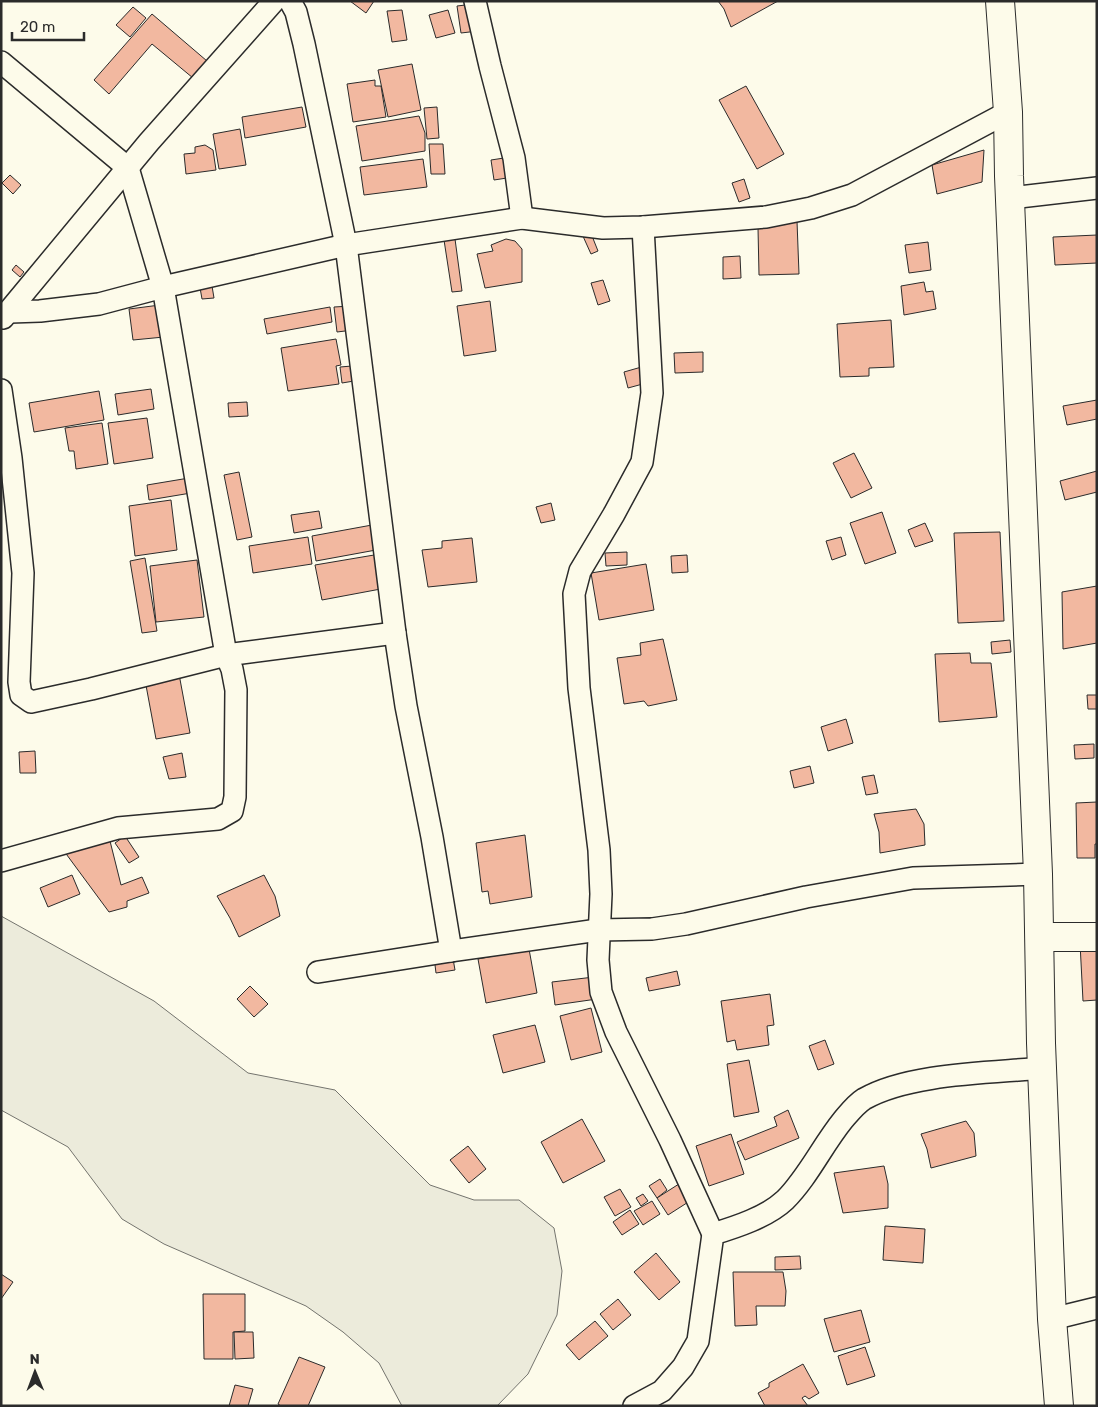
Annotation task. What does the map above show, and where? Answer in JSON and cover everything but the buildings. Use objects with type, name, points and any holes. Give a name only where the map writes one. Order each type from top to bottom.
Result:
[{"type":"main road","points":[[1000,1],[1008,112],[1038,874],[1052,1319],[1059,1406]]},
{"type":"main road","points":[[1040,937],[1097,936]]},
{"type":"street","points":[[5,316],[128,168],[274,1]]},
{"type":"street","points":[[290,1],[296,12],[304,44],[346,245],[394,633],[451,951]]},
{"type":"street","points":[[475,1],[514,158],[522,218]]},
{"type":"street","points":[[1,62],[128,168],[163,287],[226,655],[232,669],[236,690],[236,797],[232,812],[218,819],[118,828],[1,861]]},
{"type":"street","points":[[5,316],[99,304],[163,287],[346,245],[522,218],[603,228],[643,227],[766,217],[812,208],[852,195],[1008,112]]},
{"type":"street","points":[[1011,198],[1097,188]]},
{"type":"street","points":[[634,1406],[662,1391],[683,1367],[698,1341],[713,1234],[616,1032],[601,992],[598,960],[601,894],[599,850],[578,688],[574,594],[580,571],[642,462],[652,393],[643,227]]},
{"type":"street","points":[[1,390],[11,458],[22,573],[19,682],[22,695],[31,702],[91,690],[226,655],[394,633]]},
{"type":"street","points":[[318,972],[598,930],[652,929],[686,924],[806,897],[913,878],[1038,874]]},
{"type":"street","points":[[713,1234],[760,1216],[784,1201],[810,1168],[830,1136],[848,1114],[863,1100],[887,1089],[933,1078],[1043,1068]]},
{"type":"street","points":[[1052,1319],[1097,1308]]},
{"type":"shaded area","points":[[1,916],[154,1001],[248,1073],[335,1090],[430,1185],[474,1200],[519,1200],[554,1228],[562,1271],[557,1315],[528,1374],[497,1406],[402,1406],[379,1363],[343,1332],[306,1306],[164,1244],[122,1219],[68,1147],[1,1110]]}]
